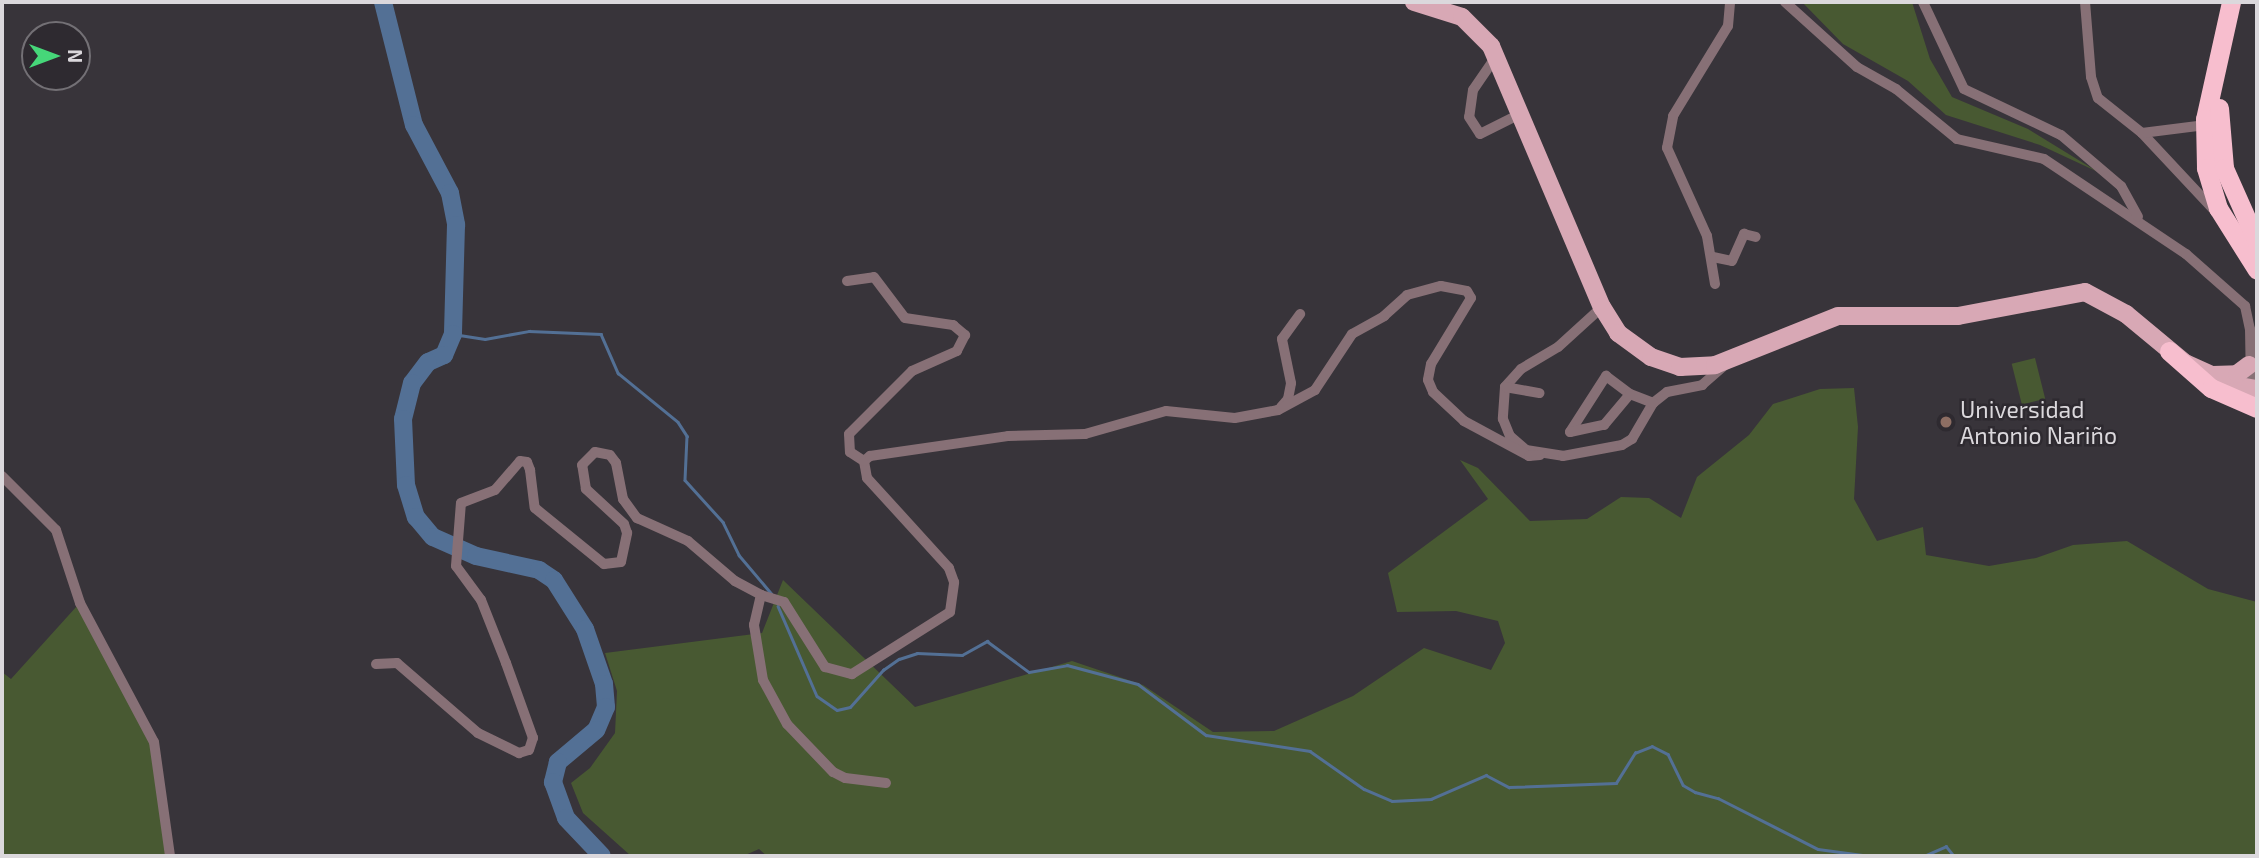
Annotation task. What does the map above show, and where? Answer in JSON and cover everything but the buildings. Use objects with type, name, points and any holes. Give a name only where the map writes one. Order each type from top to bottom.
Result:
[{"type":"highway","points":[[2231,2],[2206,125],[2206,168],[2227,224],[2257,270]]},
{"type":"highway","points":[[2244,2],[2225,73],[2219,140],[2232,195],[2256,240]]},
{"type":"highway","points":[[2169,351],[2211,388],[2257,408]]},
{"type":"main road","points":[[1414,2],[1462,17],[1497,55],[1602,307],[1618,333],[1651,357],[1681,367],[1729,362],[1838,316],[1958,316],[2072,292],[2106,301],[2169,351],[2209,375],[2237,374],[2254,380]]},
{"type":"street","points":[[1716,284],[1713,257],[1692,195],[1672,165],[1668,148],[1673,116],[1728,26],[1730,2]]},
{"type":"street","points":[[1785,2],[1857,67],[1896,89],[1956,139],[2044,159],[2140,219],[2245,306],[2250,329],[2254,380]]},
{"type":"street","points":[[1923,2],[1964,89],[2061,135],[2121,186],[2140,219]]},
{"type":"street","points":[[2085,2],[2091,77],[2098,98],[2142,133],[2227,224]]},
{"type":"street","points":[[1497,55],[1474,90],[1469,117],[1480,134],[1522,113]]},
{"type":"street","points":[[2142,133],[2206,125]]},
{"type":"street","points":[[1713,257],[1732,261],[1744,234],[1756,237]]},
{"type":"street","points":[[376,664],[397,663],[478,733],[519,753],[529,750],[533,738],[506,663],[481,600],[456,566],[461,503],[495,490],[514,465],[527,462],[535,508],[595,559],[613,566],[626,554],[627,533],[618,518],[592,498],[582,477],[587,455],[603,452],[616,463],[623,499],[637,518],[688,541],[735,581],[761,595],[784,603],[825,667],[841,674],[862,668],[950,612],[954,582],[949,568],[867,478],[864,461],[850,452],[849,434],[912,371],[957,351],[965,335],[953,325],[905,317],[874,277],[847,281]]},
{"type":"street","points":[[864,461],[870,456],[939,449],[964,441],[1038,433],[1085,434],[1166,411],[1235,418],[1278,410],[1315,390],[1352,334],[1384,316],[1407,295],[1424,287],[1458,288],[1467,291],[1470,306],[1431,364],[1429,380],[1433,393],[1464,421],[1529,456],[1592,454],[1622,445],[1632,439],[1653,403],[1668,392],[1702,385],[1729,362]]},
{"type":"street","points":[[1540,455],[1517,444],[1506,428],[1501,410],[1505,387],[1521,369],[1558,347],[1602,307]]},
{"type":"street","points":[[1278,410],[1288,399],[1291,383],[1282,340],[1300,314]]},
{"type":"street","points":[[1630,394],[1604,425],[1570,432],[1606,376],[1630,394],[1653,403]]},
{"type":"street","points":[[1505,387],[1539,393]]},
{"type":"street","points":[[2,476],[57,530],[80,603],[154,742],[170,856]]},
{"type":"street","points":[[761,595],[754,611],[756,649],[773,704],[833,772],[845,778],[886,783]]},
{"type":"green space","points":[[1802,2],[1912,2],[1930,59],[1952,97],[2028,129],[2098,172],[2040,145],[1946,115],[1908,81],[1843,44]]},
{"type":"green space","points":[[2035,358],[2045,399],[2022,405],[2012,364]]},
{"type":"green space","points":[[1854,388],[1858,427],[1854,499],[1877,541],[1923,527],[1926,555],[1989,566],[2036,558],[2073,545],[2127,541],[2208,589],[2257,602],[2257,856],[767,856],[759,849],[743,856],[631,856],[583,813],[571,783],[590,768],[615,733],[617,691],[605,653],[762,633],[783,580],[915,707],[1072,661],[1143,685],[1213,732],[1274,731],[1353,696],[1424,648],[1491,670],[1505,643],[1498,621],[1456,611],[1397,612],[1388,573],[1488,499],[1460,460],[1478,468],[1530,521],[1587,519],[1621,497],[1649,498],[1681,518],[1697,477],[1749,435],[1773,404],[1820,389]]},
{"type":"green space","points":[[77,606],[151,743],[167,856],[2,856],[2,672],[11,679]]},
{"type":"waterway","points":[[383,2],[414,125],[450,193],[456,225],[453,334],[444,355],[428,362],[412,383],[403,419],[406,485],[416,517],[433,537],[476,556],[539,570],[554,580],[585,629],[604,684],[606,707],[596,730],[558,762],[553,782],[566,818],[602,856]]},
{"type":"waterway","points":[[453,334],[485,339],[529,331],[601,334],[618,373],[678,422],[687,436],[685,480],[723,522],[739,555],[771,593]]},
{"type":"waterway","points":[[778,606],[817,696],[837,710],[850,707],[883,670],[899,659],[917,653],[962,655],[987,641],[1029,672],[1067,665],[1138,684],[1206,735],[1310,751],[1364,789],[1392,801],[1431,799],[1486,775],[1509,787],[1616,783],[1635,753],[1652,746],[1668,754],[1683,785],[1695,792],[1718,798],[1818,849],[1870,856]]},
{"type":"waterway","points":[[1924,856],[1946,846],[1954,856]]},
{"type":"place","name":"Universidad Antonio Nariño","points":[[1946,422]]}]
